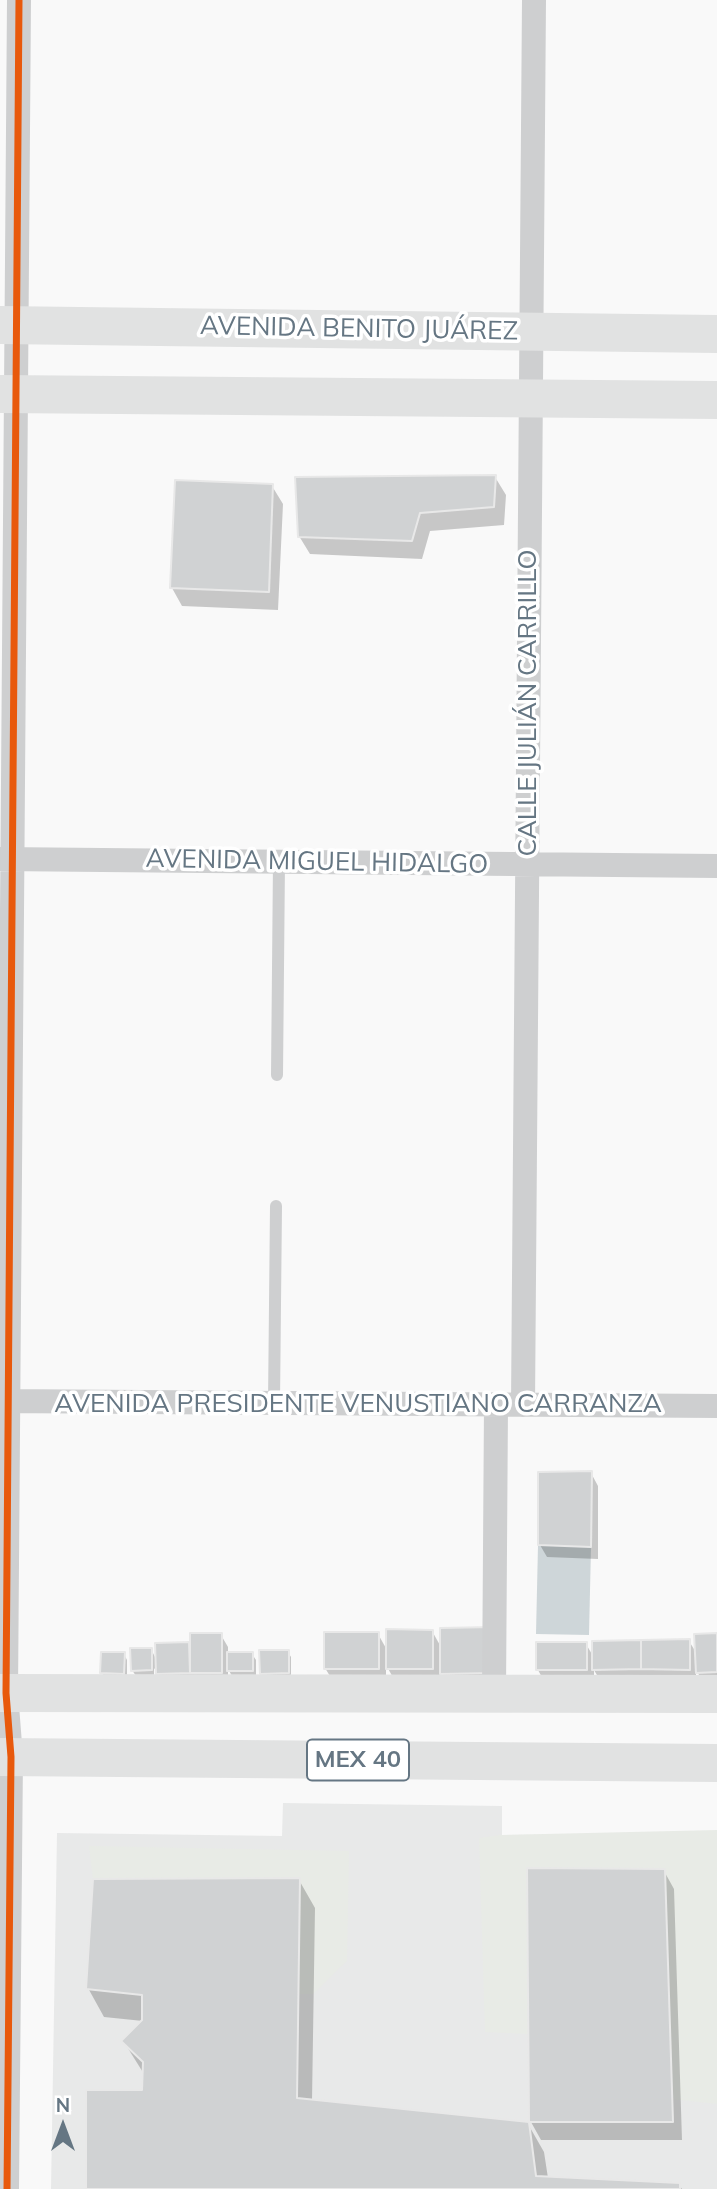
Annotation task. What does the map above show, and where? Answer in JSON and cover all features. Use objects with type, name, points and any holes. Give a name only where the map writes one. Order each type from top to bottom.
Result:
[{"type":"main road","name":"AVENIDA BENITO JUÁREZ","points":[[8,326],[717,334]]},
{"type":"main road","points":[[8,394],[717,400]]},
{"type":"main road","points":[[3,1693],[717,1694]]},
{"type":"main road","name":"MEX 40","points":[[6,1757],[717,1763]]},
{"type":"street","points":[[7,2189],[6,1757],[3,1693],[9,59],[19,0]]},
{"type":"street","name":"CALLE JULIÁN CARRILLO","points":[[523,1405],[534,0]]},
{"type":"street","name":"AVENIDA MIGUEL HIDALGO","points":[[7,859],[717,866]]},
{"type":"street","name":"AVENIDA PRESIDENTE VENUSTIANO CARRANZA","points":[[4,1401],[717,1406]]},
{"type":"street","points":[[494,1693],[496,1405]]},
{"type":"lane","points":[[277,1075],[279,861]]},
{"type":"lane","points":[[274,1402],[276,1206]]},
{"type":"shaded area","points":[[538,1545],[591,1547],[589,1635],[536,1634]]},
{"type":"shaded area","points":[[283,1803],[502,1806],[502,1835],[717,1833],[717,2189],[51,2189],[57,1833],[282,1836]]},
{"type":"shaded area","points":[[717,1830],[717,2104],[672,2099],[665,1869],[527,1868],[528,2034],[485,2032],[479,1838],[501,1835]]},
{"type":"shaded area","points":[[89,1846],[349,1851],[347,1961],[313,1994],[298,1994],[93,1879]]},
{"type":"building","points":[[496,475],[494,507],[420,513],[412,541],[298,537],[295,477]]},
{"type":"building","points":[[175,480],[273,484],[269,592],[170,588]]},
{"type":"building","points":[[592,1471],[591,1547],[538,1545],[538,1472]]},
{"type":"building","points":[[493,1627],[493,1673],[440,1674],[440,1628]]},
{"type":"building","points":[[386,1629],[433,1630],[433,1669],[386,1669]]},
{"type":"building","points":[[324,1632],[379,1632],[379,1669],[324,1669]]},
{"type":"building","points":[[190,1633],[222,1633],[222,1673],[190,1673]]},
{"type":"building","points":[[717,1633],[717,1672],[696,1673],[694,1634]]},
{"type":"building","points":[[690,1639],[690,1670],[641,1669],[641,1640]]},
{"type":"building","points":[[641,1640],[641,1669],[592,1670],[592,1641]]},
{"type":"building","points":[[189,1642],[190,1673],[156,1674],[155,1643]]},
{"type":"building","points":[[536,1642],[587,1642],[587,1670],[536,1670]]},
{"type":"building","points":[[130,1648],[152,1648],[152,1670],[131,1671]]},
{"type":"building","points":[[259,1650],[289,1650],[289,1673],[260,1674]]},
{"type":"building","points":[[101,1652],[125,1652],[124,1674],[100,1673]]},
{"type":"building","points":[[227,1652],[253,1652],[253,1671],[227,1671]]},
{"type":"building","points":[[527,1868],[665,1869],[673,2122],[529,2122]]},
{"type":"building","points":[[300,1878],[297,2098],[529,2122],[536,2176],[680,2183],[680,2189],[86,2189],[86,2090],[142,2090],[143,2062],[121,2041],[142,2020],[142,1995],[86,1989],[93,1879]]},
{"type":"cycle path","points":[[7,2189],[11,1757],[6,1693],[19,0]]}]
